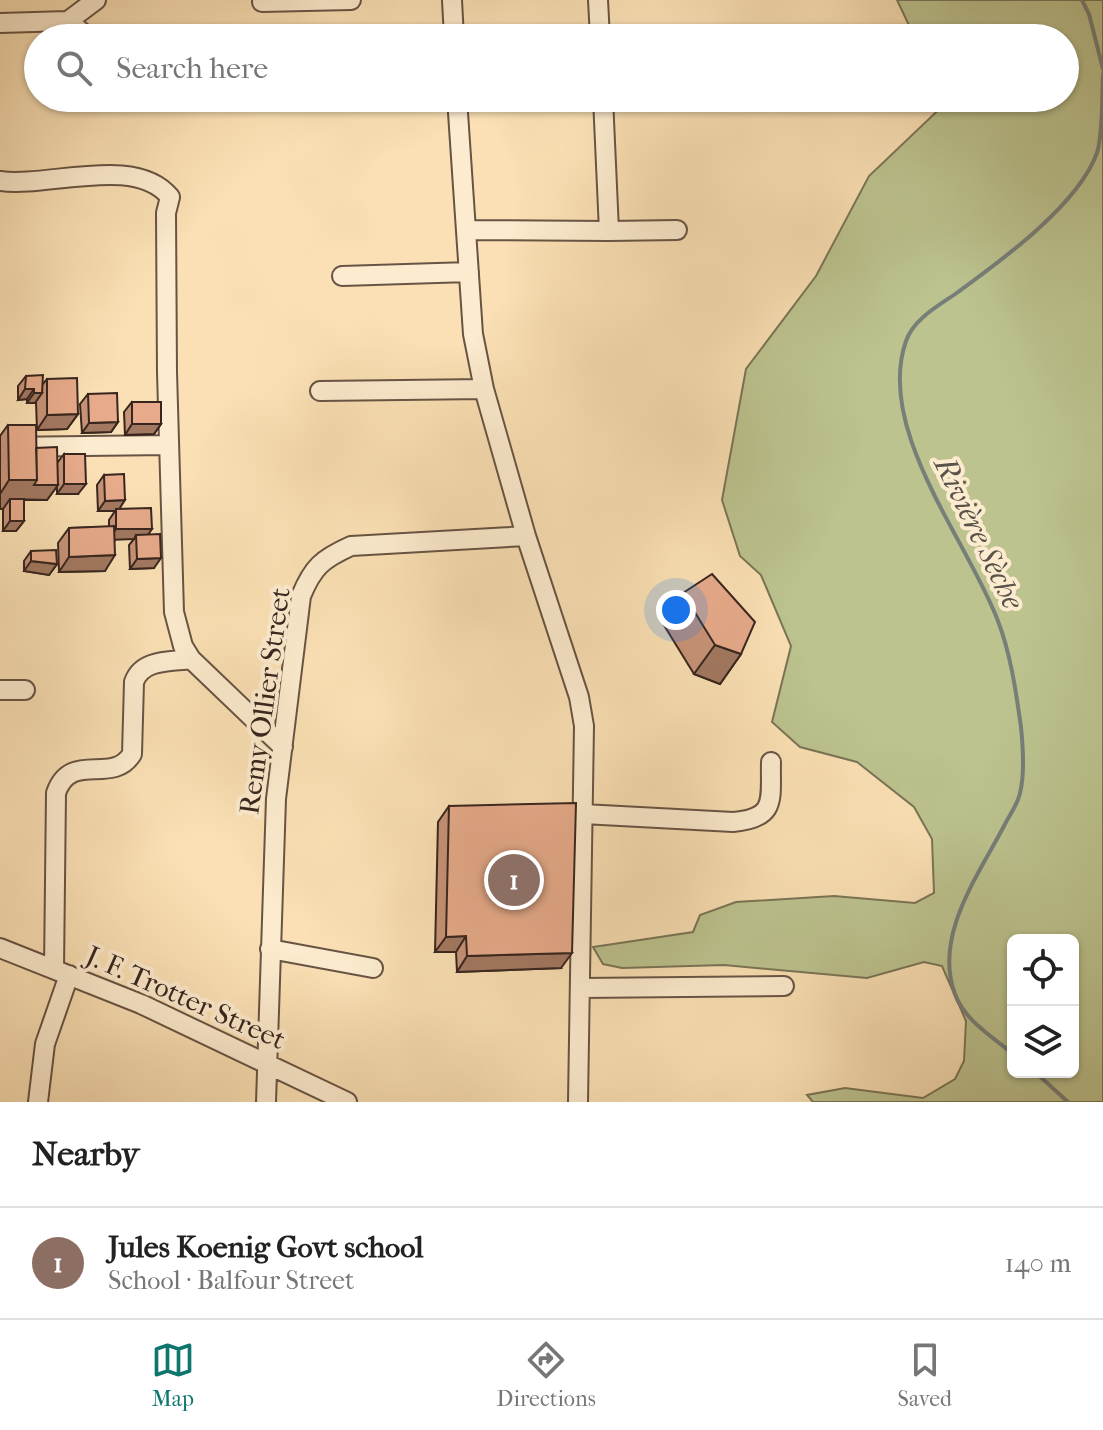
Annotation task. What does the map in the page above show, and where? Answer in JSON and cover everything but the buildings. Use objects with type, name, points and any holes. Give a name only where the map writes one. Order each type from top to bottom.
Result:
[{"type":"street","points":[[68,21],[76,0]]},
{"type":"street","points":[[0,23],[68,21],[96,0]]},
{"type":"street","points":[[262,2],[351,0]]},
{"type":"street","points":[[452,0],[453,24]]},
{"type":"street","points":[[598,0],[599,24]]},
{"type":"street","points":[[68,21],[72,24]]},
{"type":"street","points":[[458,112],[473,334],[484,389],[526,536],[579,697],[584,726],[578,1102]]},
{"type":"street","points":[[604,112],[609,231]]},
{"type":"street","points":[[0,181],[124,176],[147,180],[162,187],[170,197],[166,213],[174,612],[183,646],[191,659],[283,747]]},
{"type":"street","points":[[466,230],[677,230]]},
{"type":"street","points":[[342,276],[469,272]]},
{"type":"street","points":[[320,391],[484,389]]},
{"type":"street","points":[[0,447],[169,445]]},
{"type":"street","name":"Remy Ollier Street","points":[[266,1102],[276,799],[301,596],[310,574],[327,556],[351,546],[526,536]]},
{"type":"street","points":[[38,1102],[45,1044],[62,972],[56,793],[59,783],[75,770],[111,769],[127,761],[132,754],[134,682],[137,675],[151,664],[191,659]]},
{"type":"street","points":[[0,690],[25,690]]},
{"type":"street","points":[[583,814],[752,821],[764,813],[770,801],[771,762]]},
{"type":"street","name":"J. F. Trotter Street","points":[[0,948],[141,1004],[347,1102]]},
{"type":"street","points":[[270,949],[373,968]]},
{"type":"street","points":[[580,988],[784,986]]},
{"type":"green space","points":[[897,0],[1103,0],[1103,1102],[813,1102],[807,1095],[845,1088],[923,1098],[955,1079],[964,1061],[966,1021],[942,966],[924,962],[867,978],[724,965],[622,968],[603,964],[593,947],[693,932],[700,915],[736,902],[834,896],[915,903],[934,893],[932,839],[914,807],[857,762],[800,747],[772,722],[791,646],[761,575],[740,556],[722,500],[746,369],[816,276],[869,176],[936,112],[1079,112],[1079,24],[908,24]]},
{"type":"waterway","name":"Rivière Sèche","points":[[1082,0],[1089,14],[1103,69]]},
{"type":"waterway","name":"Rivière Sèche","points":[[1007,1049],[980,1027],[959,1003],[950,972],[950,950],[962,906],[1020,793],[1023,752],[1015,687],[998,621],[914,448],[903,411],[900,375],[906,341],[915,325],[1037,230],[1087,173],[1099,145],[1103,74]]},
{"type":"waterway","name":"Rivière Sèche","points":[[1042,1078],[1068,1102]]},
{"type":"place","name":"Jules Koenig Govt school","points":[[514,880]]}]
